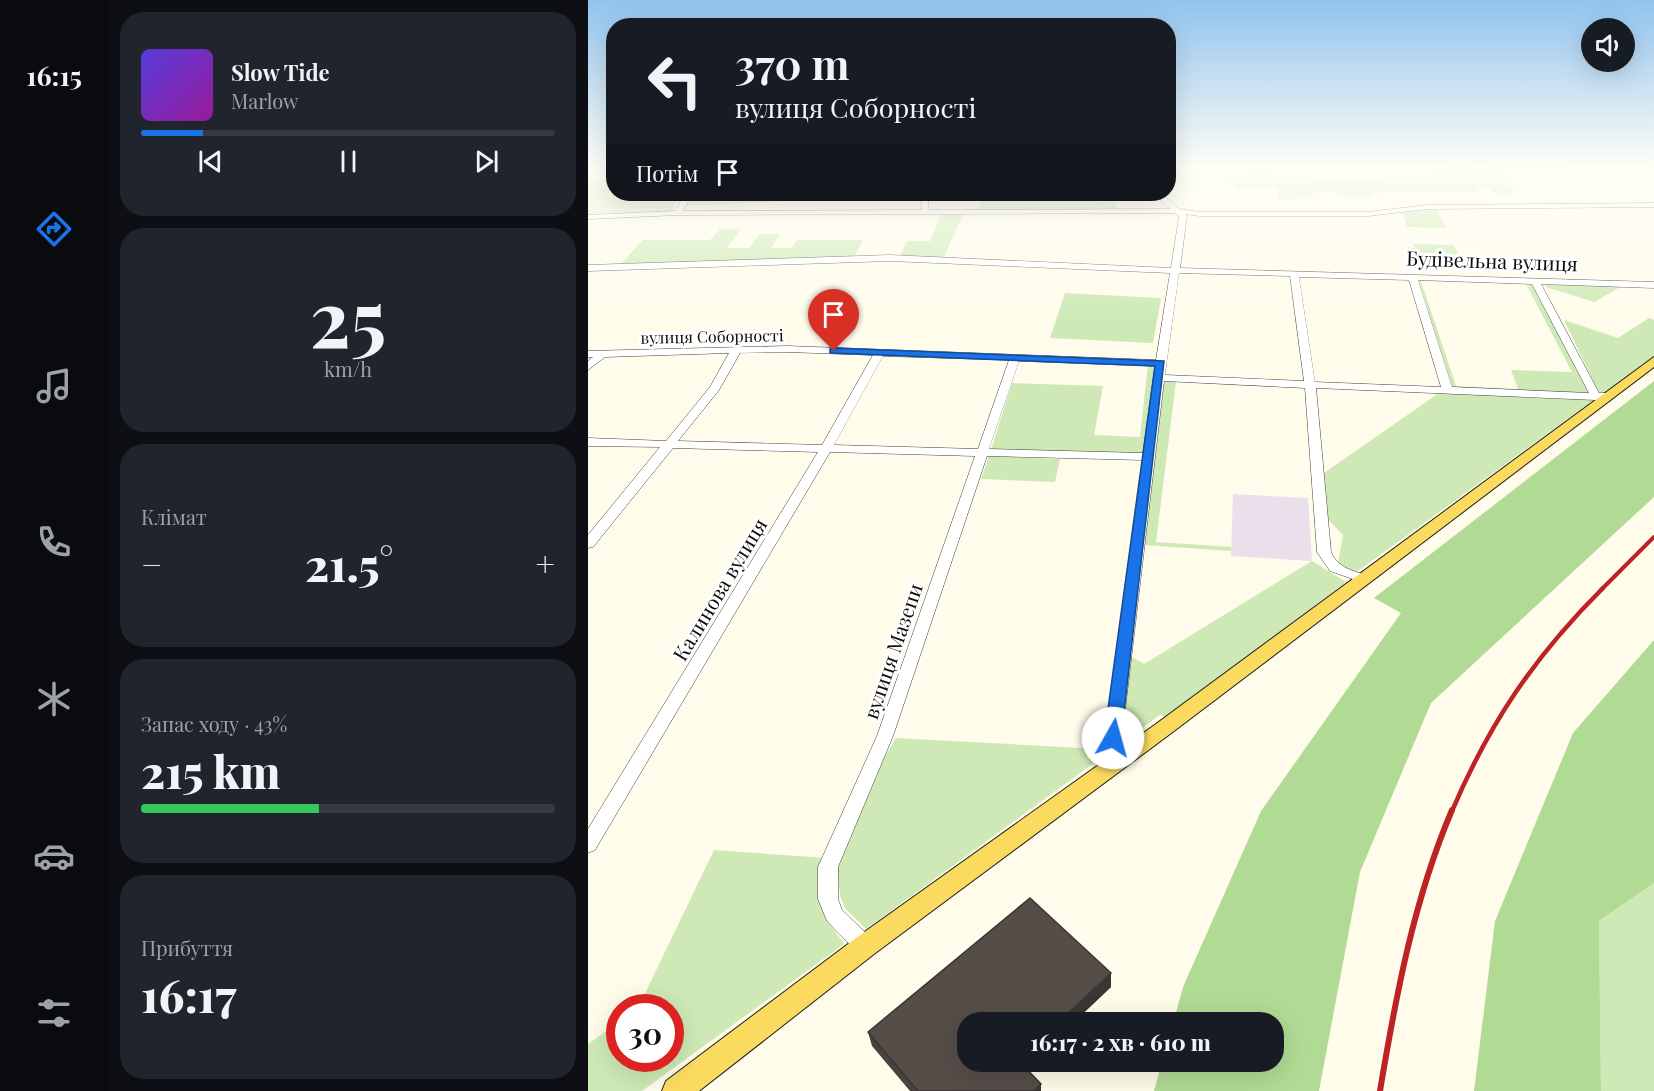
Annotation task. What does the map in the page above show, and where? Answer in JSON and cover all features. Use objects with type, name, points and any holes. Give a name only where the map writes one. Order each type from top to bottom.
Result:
[{"type":"main road","points":[[676,1091],[865,946],[1365,579],[1600,396],[1654,361]]},
{"type":"street","points":[[1129,752],[1113,738],[1161,363],[1183,219]]},
{"type":"street","name":"Будівельна вулиця","points":[[588,268],[890,258],[1654,285]]},
{"type":"street","points":[[1294,273],[1311,385],[1324,552],[1326,558],[1338,572],[1365,579]]},
{"type":"street","points":[[1412,277],[1448,392]]},
{"type":"street","points":[[1534,281],[1600,396]]},
{"type":"street","name":"вулиця Соборності","points":[[588,354],[787,349],[1161,363]]},
{"type":"street","points":[[588,544],[715,388],[736,351]]},
{"type":"street","name":"Калинова вулиця","points":[[588,844],[826,449],[880,352]]},
{"type":"street","points":[[588,367],[602,354]]},
{"type":"street","name":"вулиця Мазепи","points":[[865,946],[834,915],[828,899],[828,867],[885,736],[984,453],[1015,357]]},
{"type":"street","points":[[1159,378],[1448,392],[1600,396]]},
{"type":"street","points":[[588,442],[1149,457]]},
{"type":"shaded area","points":[[1233,494],[1308,498],[1312,561],[1231,556]]},
{"type":"green space","points":[[939,219],[961,219],[943,259],[899,257],[907,241],[930,241]]},
{"type":"green space","points":[[1404,219],[1442,219],[1446,228],[1407,227]]},
{"type":"green space","points":[[720,229],[741,229],[727,248],[749,248],[759,234],[780,234],[771,248],[792,248],[797,240],[863,240],[854,257],[619,266],[643,240],[710,240]]},
{"type":"green space","points":[[1414,244],[1454,245],[1460,257],[1410,255],[1407,247],[1415,248]]},
{"type":"green space","points":[[1416,278],[1531,282],[1590,396],[1451,391]],"holes":[[[1421,281],[1526,284],[1572,372],[1511,370],[1518,389],[1456,386]]]},
{"type":"green space","points":[[1544,283],[1622,286],[1594,302],[1546,287]]},
{"type":"green space","points":[[1065,293],[1161,298],[1153,343],[1050,338]]},
{"type":"green space","points":[[1649,318],[1654,320],[1654,356],[1604,393],[1598,391],[1564,320],[1618,338]]},
{"type":"green space","points":[[1148,365],[1155,365],[1145,454],[991,450],[1012,383],[1103,386],[1094,435],[1140,437]]},
{"type":"green space","points":[[1654,381],[1654,497],[1431,703],[1360,872],[1319,1091],[1154,1091],[1159,1072],[1284,1072],[1284,1012],[1176,1012],[1183,987],[1261,811],[1401,613],[1374,598]]},
{"type":"green space","points":[[1164,382],[1176,382],[1156,542],[1231,547],[1231,551],[1144,545]]},
{"type":"green space","points":[[1439,393],[1595,399],[1358,571],[1346,571],[1338,563],[1343,535],[1327,518],[1324,473]]},
{"type":"green space","points":[[989,456],[1060,459],[1055,482],[981,479]]},
{"type":"green space","points":[[1312,561],[1346,582],[1165,718],[1161,714],[1135,733],[1126,727],[1123,722],[1130,656],[1144,664]]},
{"type":"green space","points":[[1654,640],[1654,883],[1599,921],[1601,1091],[1474,1091],[1495,921],[1573,733]]},
{"type":"green space","points":[[896,738],[1100,749],[1094,763],[866,929],[845,908],[840,895],[837,864],[876,771]]},
{"type":"green space","points":[[714,850],[826,858],[827,920],[844,944],[684,1060],[684,994],[645,994]]},
{"type":"green space","points":[[1654,883],[1654,1091],[1601,1091],[1599,921]]},
{"type":"green space","points":[[606,1031],[606,1072],[668,1072],[642,1091],[588,1091],[588,1044]]},
{"type":"building","points":[[1030,898],[1111,973],[1070,1012],[957,1012],[957,1072],[1030,1072],[1041,1084],[1034,1091],[918,1091],[868,1032]]},
{"type":"railway","points":[[1603,588],[1654,537]]},
{"type":"railway","points":[[1452,811],[1482,748],[1516,692],[1556,639],[1603,588]]},
{"type":"railway","points":[[1380,1091],[1408,948],[1427,878],[1452,810]]},
{"type":"route","points":[[834,351],[1161,363],[1113,738]]}]
